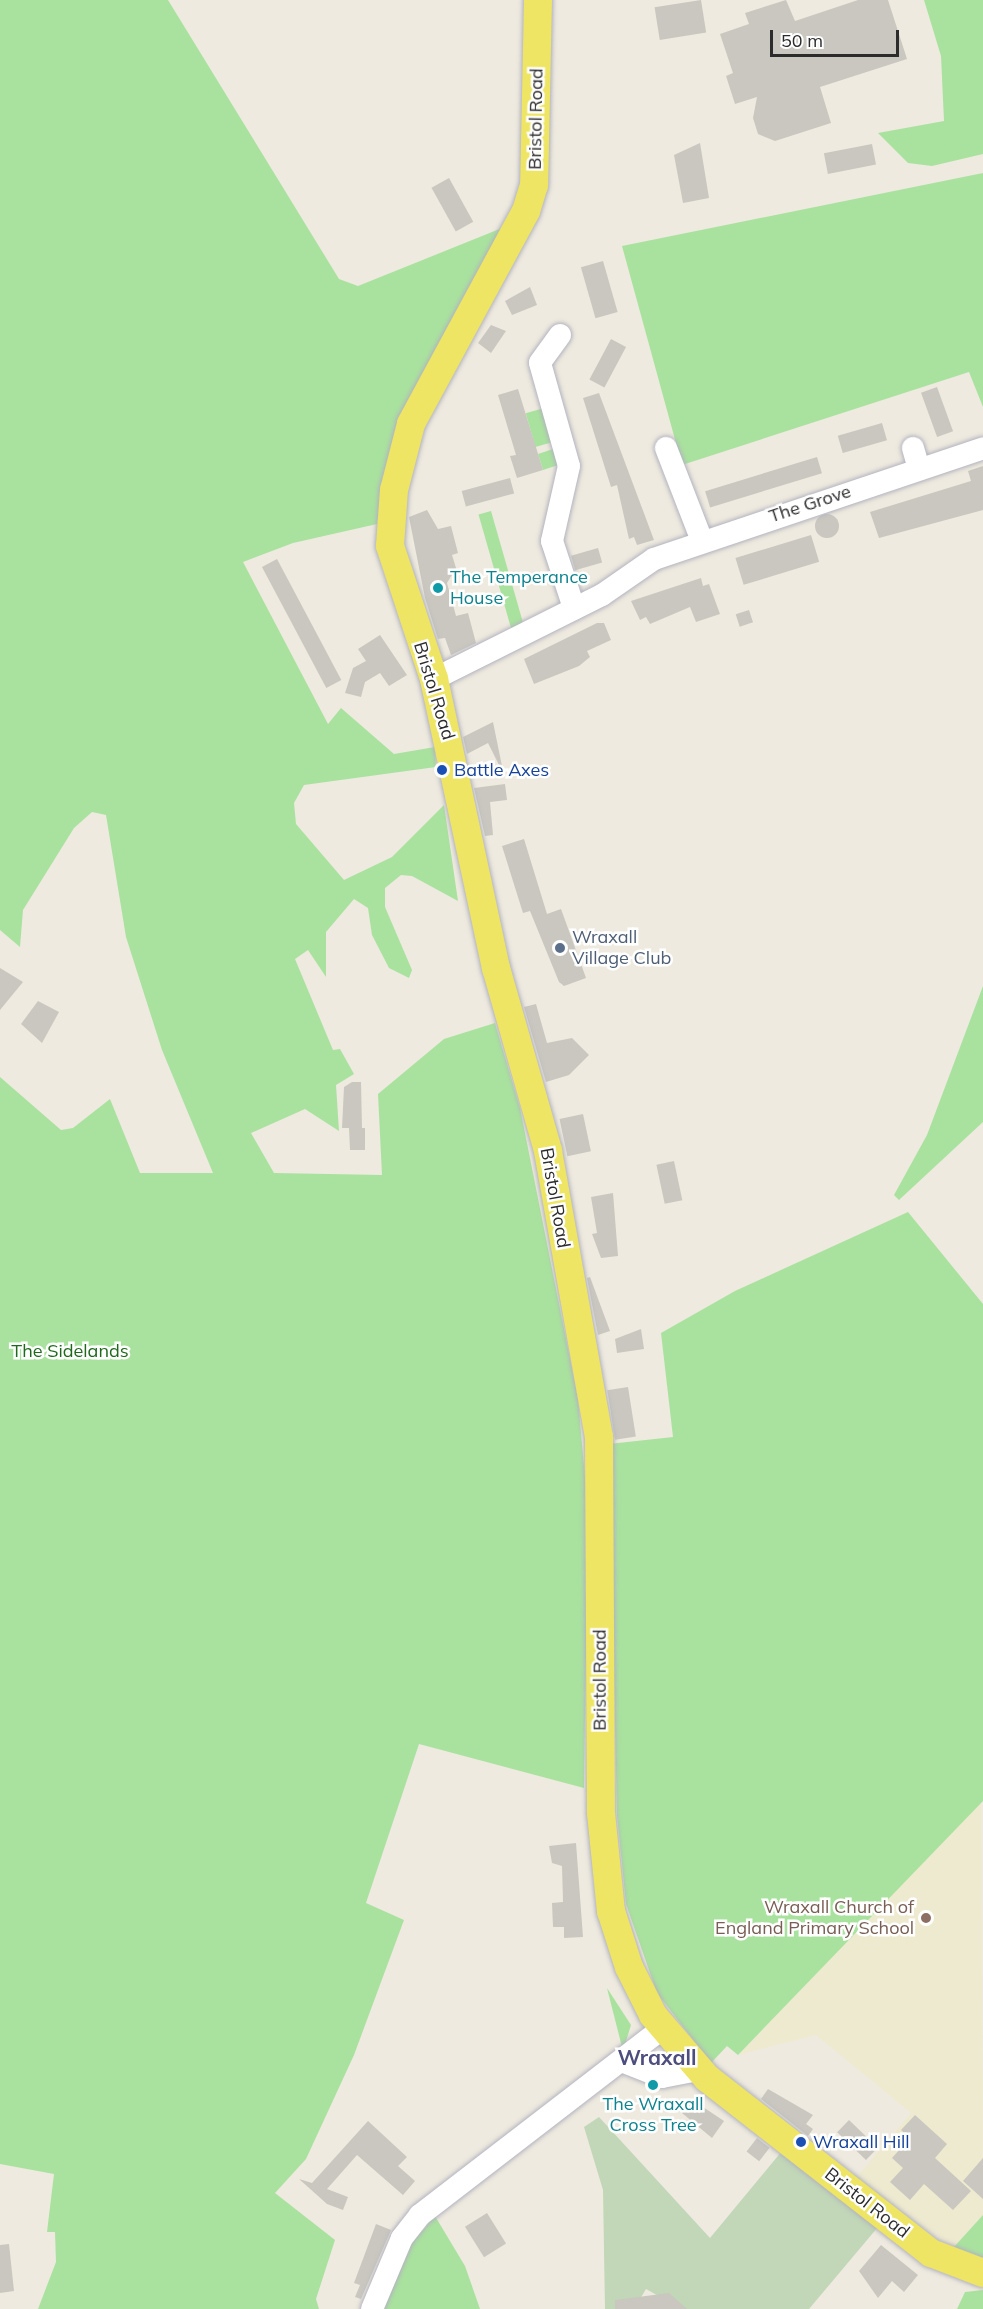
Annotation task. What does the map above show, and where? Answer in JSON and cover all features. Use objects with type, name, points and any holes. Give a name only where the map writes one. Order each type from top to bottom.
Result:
[{"type":"main road","name":"Bristol Road","points":[[538,0],[534,185],[526,212],[421,401],[403,450],[391,510],[395,574],[435,679],[496,968],[548,1150],[599,1437],[601,1813],[607,1887],[629,1967],[663,2028],[699,2070],[931,2253],[983,2273]]},
{"type":"street","points":[[560,335],[541,360],[555,391],[569,466],[552,541],[574,608]]},
{"type":"street","name":"The Grove","points":[[435,679],[476,663],[574,608],[654,559],[916,458],[983,448]]},
{"type":"street","points":[[664,458],[702,541]]},
{"type":"street","points":[[372,2309],[402,2238],[420,2215],[624,2062],[663,2028]]},
{"type":"street","points":[[624,2062],[662,2077],[699,2070]]},
{"type":"shaded area","name":"Wraxall Church of England Primary School","points":[[981,1799],[983,2215],[953,2248],[855,2179],[911,2113],[816,2035],[738,2055]]},
{"type":"green space","name":"The Sidelands","points":[[0,0],[168,0],[339,279],[358,286],[512,224],[380,499],[377,524],[293,543],[243,562],[328,724],[341,708],[394,754],[435,747],[436,767],[304,785],[294,803],[296,824],[344,880],[392,857],[444,805],[458,901],[412,876],[401,875],[385,888],[385,907],[412,970],[409,978],[389,968],[372,935],[368,908],[354,899],[326,932],[326,977],[308,950],[295,959],[333,1050],[340,1049],[354,1074],[336,1085],[339,1131],[305,1109],[251,1133],[274,1173],[382,1175],[378,1094],[444,1039],[495,1023],[520,1108],[578,1399],[588,1512],[584,1788],[419,1744],[366,1903],[404,1920],[354,2055],[306,2159],[275,2193],[335,2240],[316,2299],[319,2309],[38,2309],[56,2262],[55,2232],[47,2232],[54,2174],[0,2164],[0,1077],[61,1130],[73,1128],[110,1099],[140,1173],[213,1173],[162,1050],[126,937],[106,815],[92,812],[74,828],[23,910],[20,947],[0,930]]},
{"type":"green space","points":[[924,0],[983,0],[983,154],[932,166],[908,163],[878,133],[944,121],[941,56]]},
{"type":"green space","points":[[983,173],[983,407],[969,372],[682,465],[622,246]]},
{"type":"green space","points":[[544,408],[554,442],[535,447],[526,413]]},
{"type":"green space","points":[[556,448],[558,465],[543,470],[538,454]]},
{"type":"green space","points":[[491,511],[524,625],[511,629],[479,515]]},
{"type":"green space","points":[[983,986],[983,1122],[899,1200],[894,1195],[927,1135]]},
{"type":"green space","points":[[908,1212],[983,1304],[983,1801],[738,2055],[727,2046],[711,2063],[657,1993],[626,1904],[617,1815],[609,1444],[673,1437],[661,1333],[735,1291]]},
{"type":"green space","points":[[607,1988],[631,2025],[623,2051]]},
{"type":"green space","points":[[599,2117],[710,2238],[782,2151],[878,2227],[809,2309],[682,2309],[646,2289],[634,2309],[605,2309],[603,2190],[584,2127]]},
{"type":"green space","points":[[983,2215],[983,2258],[953,2248]]},
{"type":"green space","points":[[435,2216],[465,2266],[480,2309],[384,2309],[412,2243]]},
{"type":"green space","points":[[983,2290],[983,2309],[957,2309],[965,2292]]},
{"type":"building","points":[[701,0],[706,33],[660,40],[655,7]]},
{"type":"building","points":[[786,0],[795,21],[858,0],[888,0],[907,59],[820,87],[831,123],[775,141],[758,134],[753,118],[757,97],[735,104],[726,76],[733,73],[720,34],[749,24],[745,13]]},
{"type":"building","points":[[700,143],[709,198],[683,203],[674,155]]},
{"type":"building","points":[[872,144],[876,165],[828,174],[824,153]]},
{"type":"building","points":[[449,178],[473,222],[456,231],[432,188]]},
{"type":"building","points":[[603,261],[618,312],[595,318],[581,267]]},
{"type":"building","points":[[530,287],[537,305],[512,315],[505,301]]},
{"type":"building","points":[[491,325],[506,331],[491,353],[478,343]]},
{"type":"building","points":[[611,339],[626,347],[604,388],[589,380]]},
{"type":"building","points":[[937,387],[953,431],[937,437],[921,393]]},
{"type":"building","points":[[518,389],[543,470],[517,478],[510,456],[516,455],[498,395]]},
{"type":"building","points":[[599,393],[654,540],[637,545],[634,537],[629,539],[617,485],[611,487],[583,398]]},
{"type":"building","points":[[882,423],[887,440],[843,453],[838,436]]},
{"type":"building","points":[[817,457],[822,473],[710,507],[705,491]]},
{"type":"building","points":[[983,466],[983,510],[879,538],[870,512],[971,481],[968,471]]},
{"type":"building","points":[[510,478],[514,493],[466,506],[462,491]]},
{"type":"building","name":"The Temperance House","points":[[427,510],[438,529],[451,526],[458,553],[452,555],[456,568],[447,583],[456,616],[468,613],[476,643],[451,655],[445,638],[438,639],[425,598],[409,517]]},
{"type":"building","points":[[827,514],[836,517],[839,526],[836,535],[827,538],[818,535],[815,526],[818,517]]},
{"type":"building","points":[[811,535],[819,562],[744,585],[735,558]]},
{"type":"building","points":[[598,548],[602,562],[575,570],[571,556]]},
{"type":"building","points":[[277,559],[341,680],[326,688],[262,567]]},
{"type":"building","points":[[701,578],[703,586],[709,584],[720,614],[696,622],[690,607],[650,624],[646,617],[640,620],[631,601]]},
{"type":"building","points":[[749,610],[753,622],[740,627],[736,614]]},
{"type":"building","points":[[597,623],[604,623],[611,640],[587,651],[590,657],[579,666],[534,684],[524,659]]},
{"type":"building","points":[[380,635],[407,675],[389,686],[380,673],[365,682],[361,697],[345,693],[353,668],[366,661],[358,649]]},
{"type":"building","points":[[493,722],[502,766],[500,767],[488,743],[467,754],[463,737]]},
{"type":"building","points":[[505,784],[507,800],[490,802],[493,835],[485,836],[474,788]]},
{"type":"building","points":[[524,839],[547,914],[561,909],[586,978],[564,986],[559,982],[530,911],[523,913],[502,846]]},
{"type":"building","points":[[0,968],[23,982],[0,1010]]},
{"type":"building","points":[[38,1001],[59,1012],[42,1043],[21,1024]]},
{"type":"building","points":[[536,1004],[547,1043],[572,1038],[589,1055],[569,1075],[546,1082],[524,1007]]},
{"type":"building","points":[[352,1082],[361,1082],[365,1150],[350,1150],[349,1128],[342,1128],[344,1087]]},
{"type":"building","points":[[583,1114],[591,1151],[567,1156],[560,1119]]},
{"type":"building","points":[[674,1161],[682,1200],[665,1204],[656,1165]]},
{"type":"building","points":[[613,1193],[618,1256],[601,1258],[592,1234],[597,1233],[591,1197]]},
{"type":"building","points":[[590,1277],[610,1331],[598,1335],[587,1278]]},
{"type":"building","points":[[641,1329],[644,1349],[617,1353],[615,1339]]},
{"type":"building","points":[[628,1387],[636,1436],[615,1440],[607,1390]]},
{"type":"building","points":[[576,1843],[583,1937],[564,1938],[564,1927],[553,1927],[552,1903],[563,1902],[562,1866],[552,1863],[549,1846]]},
{"type":"building","points":[[768,2089],[813,2115],[806,2124],[813,2129],[808,2136],[761,2099]]},
{"type":"building","points":[[691,2099],[724,2121],[712,2138],[682,2113]]},
{"type":"building","points":[[915,2115],[947,2144],[935,2158],[971,2191],[953,2210],[924,2184],[910,2200],[890,2182],[903,2168],[892,2158],[910,2138],[901,2130]]},
{"type":"building","points":[[849,2120],[878,2148],[866,2160],[837,2132]]},
{"type":"building","points":[[368,2121],[407,2157],[398,2166],[415,2181],[403,2195],[357,2155],[327,2189],[348,2197],[343,2210],[327,2204],[299,2179],[312,2183]]},
{"type":"building","points":[[757,2138],[770,2148],[759,2161],[747,2151]]},
{"type":"building","points":[[983,2158],[983,2199],[963,2181]]},
{"type":"building","points":[[487,2213],[506,2244],[484,2257],[465,2227]]},
{"type":"building","points":[[376,2224],[391,2230],[361,2299],[355,2297],[360,2285],[354,2283]]},
{"type":"building","points":[[9,2244],[14,2291],[0,2293],[0,2245]]},
{"type":"building","points":[[881,2245],[918,2275],[904,2292],[892,2281],[878,2298],[859,2271]]},
{"type":"building","points":[[669,2293],[687,2309],[615,2309],[615,2300]]},
{"type":"place","name":"The Temperance House","points":[[438,588]]},
{"type":"place","name":"Battle Axes","points":[[442,770]]},
{"type":"place","name":"Wraxall Village Club","points":[[560,948]]},
{"type":"place","name":"Wraxall Church of England Primary School","points":[[926,1918]]},
{"type":"place","name":"The Wraxall Cross Tree","points":[[653,2085]]},
{"type":"place","name":"Wraxall Hill","points":[[801,2142]]},
{"type":"district","name":"Wraxall","points":[[657,2057]]}]
